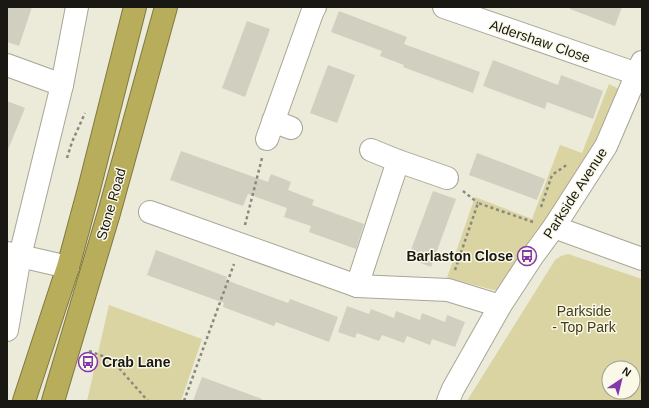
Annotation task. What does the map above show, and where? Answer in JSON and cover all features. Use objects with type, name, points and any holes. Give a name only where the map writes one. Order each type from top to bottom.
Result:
[{"type":"highway","name":"Stone Road","points":[[24,401],[68,267],[135,7]]},
{"type":"highway","name":"Stone Road","points":[[53,401],[109,213],[166,7]]},
{"type":"street","points":[[7,330],[13,255],[62,85],[77,7]]},
{"type":"street","points":[[277,129],[315,7]]},
{"type":"street","name":"Aldershaw Close","points":[[444,7],[640,67]]},
{"type":"street","points":[[7,65],[62,85]]},
{"type":"street","name":"Parkside Avenue","points":[[448,401],[500,306],[532,257],[544,225],[606,146],[640,67]]},
{"type":"street","points":[[371,150],[447,178]]},
{"type":"street","points":[[357,286],[398,161]]},
{"type":"street","points":[[150,212],[357,286],[448,290],[500,306]]},
{"type":"street","points":[[544,225],[642,259]]},
{"type":"street","points":[[13,255],[68,267]]},
{"type":"path","points":[[66,163],[72,142],[87,109]]},
{"type":"path","points":[[184,401],[238,256],[240,244],[277,129]]},
{"type":"path","points":[[540,209],[552,175],[572,162]]},
{"type":"path","points":[[448,290],[478,203],[544,225]]},
{"type":"path","points":[[69,345],[111,359],[148,401]]},
{"type":"green space","points":[[609,84],[623,91],[608,131],[498,291],[447,278],[475,197],[532,219],[560,145],[582,153]]},
{"type":"green space","name":"Parkside - Top Park","points":[[568,254],[642,279],[642,401],[467,401],[555,260]]},
{"type":"green space","points":[[109,305],[202,339],[181,401],[87,401]]},
{"type":"building","points":[[7,7],[32,7],[19,46],[7,42]]},
{"type":"building","points":[[570,7],[622,7],[615,26],[570,9]]},
{"type":"building","points":[[339,11],[407,37],[404,44],[480,72],[473,93],[403,67],[404,65],[380,56],[382,51],[331,32]]},
{"type":"building","points":[[247,21],[270,29],[245,97],[222,88]]},
{"type":"building","points":[[493,60],[558,85],[561,75],[603,91],[593,119],[547,102],[545,109],[483,86]]},
{"type":"building","points":[[328,65],[355,75],[337,123],[310,113]]},
{"type":"building","points":[[7,101],[25,108],[7,152]]},
{"type":"building","points":[[181,151],[268,182],[271,174],[291,182],[288,190],[314,200],[312,205],[364,224],[356,249],[309,232],[311,226],[284,217],[287,208],[248,194],[243,206],[170,180]]},
{"type":"building","points":[[477,153],[545,179],[537,200],[469,175]]},
{"type":"building","points":[[433,191],[456,199],[431,267],[408,258]]},
{"type":"building","points":[[156,250],[227,277],[226,280],[288,303],[290,299],[338,317],[329,342],[276,322],[274,326],[223,307],[224,303],[147,275]]},
{"type":"building","points":[[347,306],[369,314],[371,309],[394,318],[396,311],[420,320],[422,313],[445,322],[447,315],[465,322],[455,347],[432,339],[430,345],[407,336],[404,343],[382,335],[379,341],[357,333],[355,338],[338,332]]},
{"type":"building","points":[[202,377],[262,399],[261,401],[193,401]]},
{"type":"place","name":"Barlaston Close","points":[[527,256]]},
{"type":"place","name":"Crab Lane","points":[[88,362]]}]
